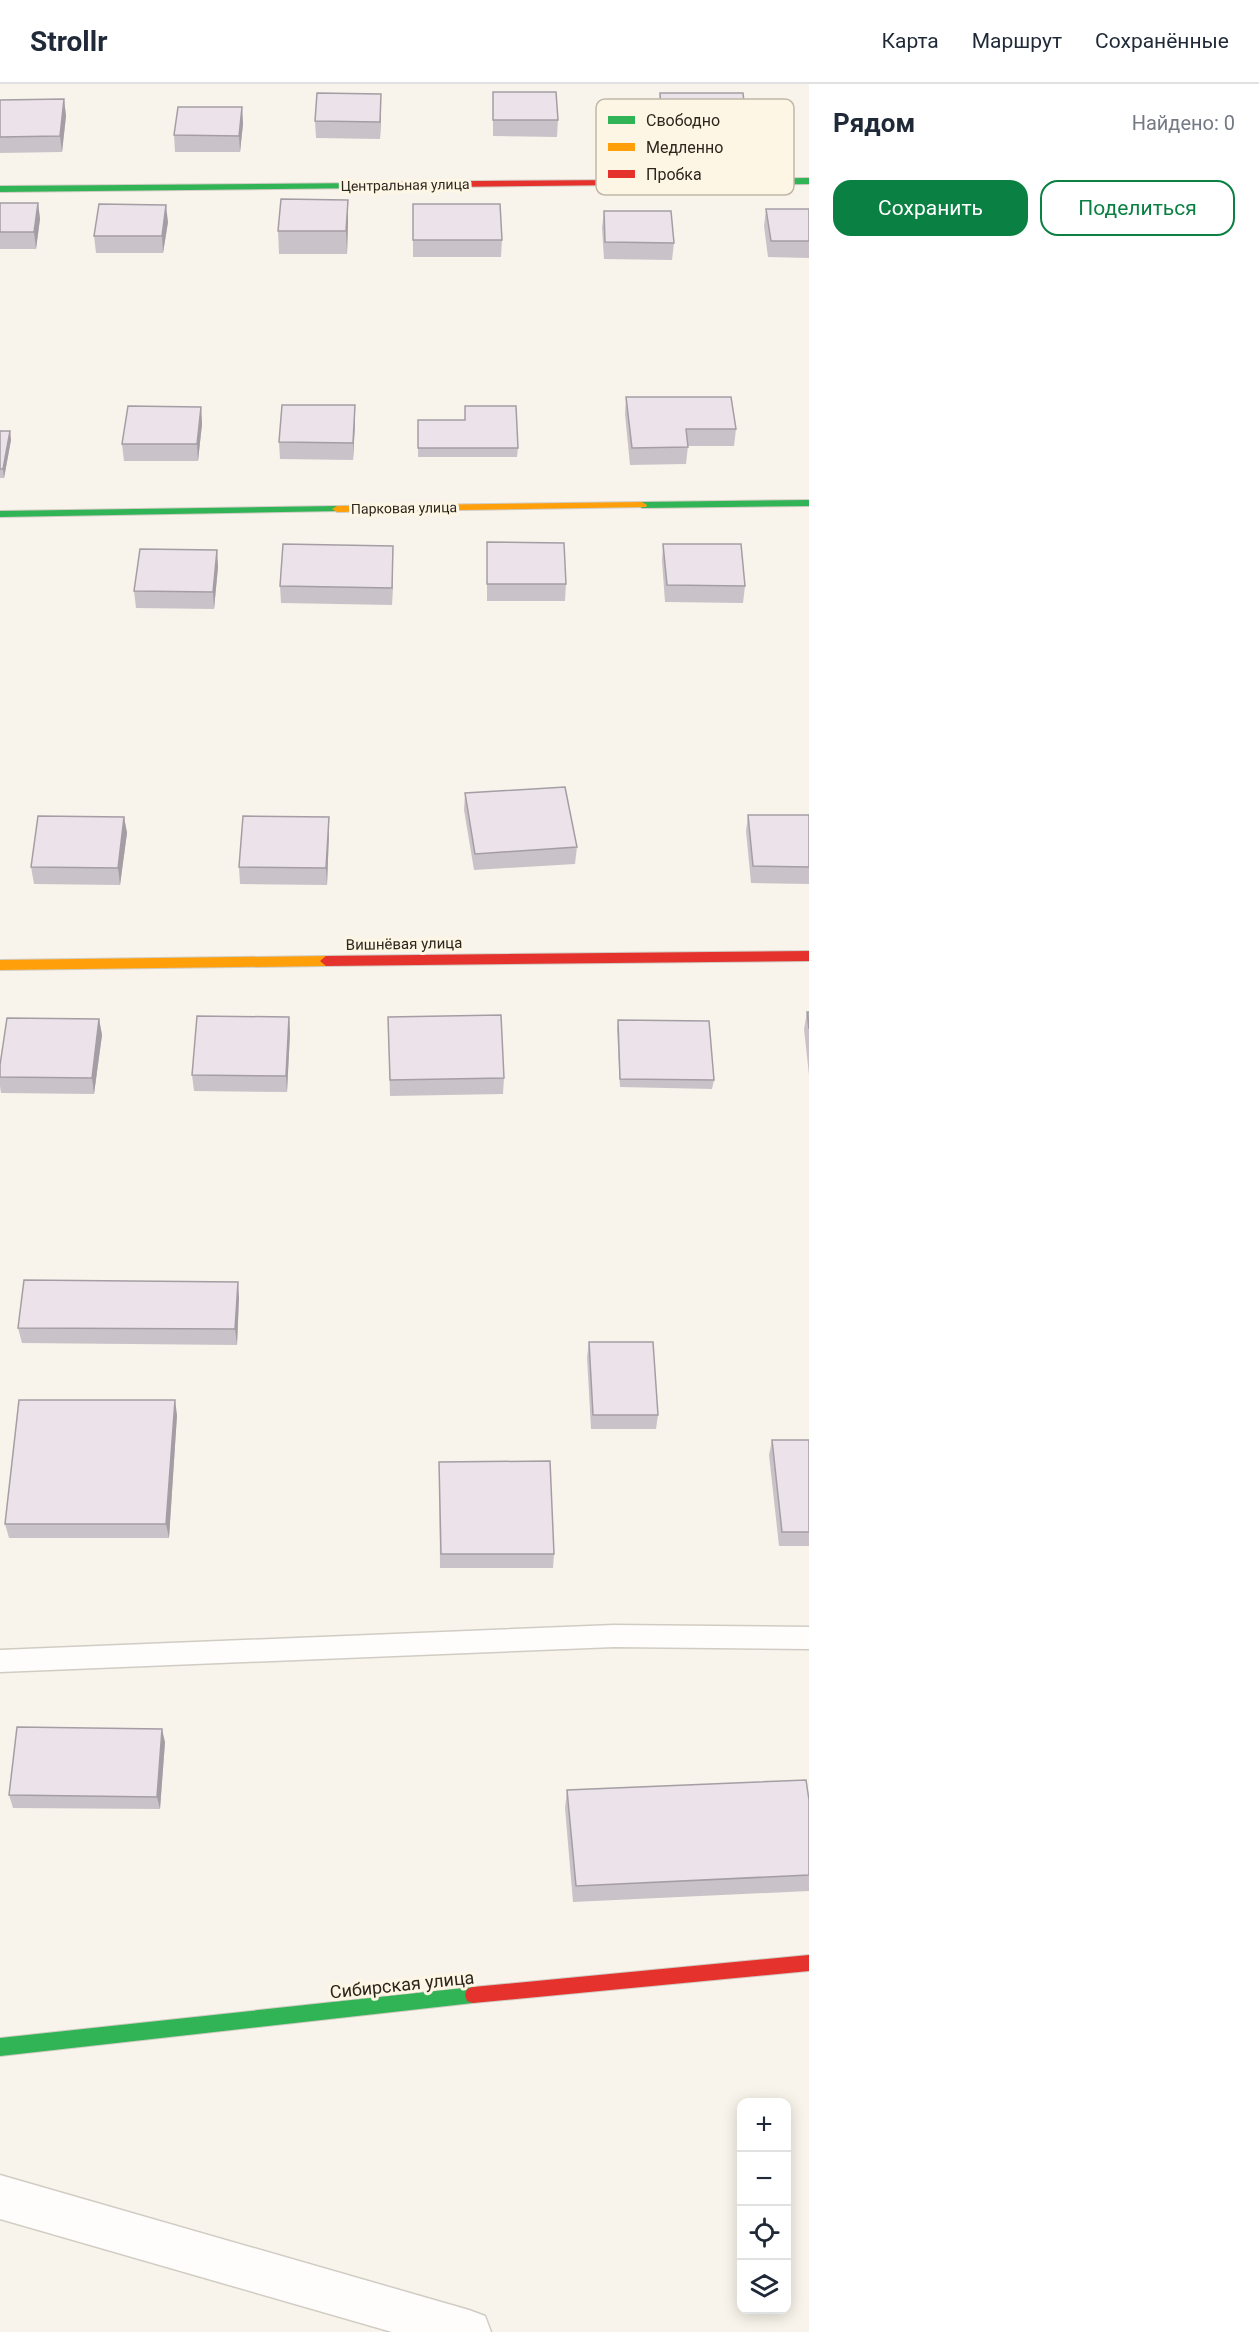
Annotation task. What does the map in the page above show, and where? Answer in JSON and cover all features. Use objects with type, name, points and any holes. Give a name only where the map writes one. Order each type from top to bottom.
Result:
[{"type":"street","name":"Центральная улица","points":[[794,181],[809,181]]},
{"type":"street","name":"Центральная улица","points":[[0,189],[596,183]]},
{"type":"street","name":"Парковая улица","points":[[0,514],[809,503]]},
{"type":"street","name":"Вишнёвая улица","points":[[0,966],[809,956]]},
{"type":"street","name":"Сибирская улица","points":[[0,2047],[434,1999],[809,1963]]},
{"type":"street","points":[[0,2197],[469,2332]]},
{"type":"lane","points":[[0,1661],[614,1636],[809,1638]]},
{"type":"building","points":[[493,92],[556,92],[558,120],[493,120]]},
{"type":"building","points":[[317,93],[381,94],[380,122],[315,121]]},
{"type":"building","points":[[660,93],[743,93],[744,99],[660,99]]},
{"type":"building","points":[[64,99],[60,136],[0,137],[0,100]]},
{"type":"building","points":[[178,107],[242,107],[239,136],[174,135]]},
{"type":"building","points":[[281,199],[348,200],[346,231],[278,231]]},
{"type":"building","points":[[0,203],[38,203],[34,232],[0,232]]},
{"type":"building","points":[[99,204],[166,205],[162,236],[94,236]]},
{"type":"building","points":[[413,204],[500,204],[502,240],[413,240]]},
{"type":"building","points":[[766,209],[809,209],[809,241],[771,241]]},
{"type":"building","points":[[604,211],[671,211],[674,243],[605,242]]},
{"type":"building","points":[[626,397],[731,397],[736,429],[686,429],[688,447],[632,448]]},
{"type":"building","points":[[282,405],[355,405],[353,443],[279,442]]},
{"type":"building","points":[[128,406],[201,407],[197,444],[122,444]]},
{"type":"building","points":[[465,406],[516,406],[518,448],[418,448],[418,420],[465,420]]},
{"type":"building","points":[[0,431],[10,431],[3,469],[0,469]]},
{"type":"building","points":[[487,542],[564,543],[566,584],[487,584]]},
{"type":"building","points":[[283,544],[393,546],[392,588],[280,586]]},
{"type":"building","points":[[663,544],[741,544],[745,586],[667,585]]},
{"type":"building","points":[[140,549],[217,550],[213,592],[134,591]]},
{"type":"building","points":[[565,787],[577,847],[475,854],[465,793]]},
{"type":"building","points":[[748,815],[809,815],[809,867],[753,866]]},
{"type":"building","points":[[38,816],[124,817],[118,868],[31,867]]},
{"type":"building","points":[[243,816],[329,817],[326,868],[239,867]]},
{"type":"building","points":[[501,1015],[504,1078],[390,1080],[388,1017]]},
{"type":"building","points":[[197,1016],[289,1017],[286,1076],[192,1075]]},
{"type":"building","points":[[7,1018],[99,1019],[92,1078],[0,1077]]},
{"type":"building","points":[[618,1020],[709,1021],[714,1080],[620,1079]]},
{"type":"building","points":[[24,1280],[238,1282],[235,1329],[18,1328]]},
{"type":"building","points":[[589,1342],[653,1342],[658,1415],[593,1415]]},
{"type":"building","points":[[19,1400],[175,1400],[166,1524],[5,1524]]},
{"type":"building","points":[[772,1440],[809,1440],[809,1532],[782,1532]]},
{"type":"building","points":[[550,1461],[554,1554],[441,1554],[439,1462]]},
{"type":"building","points":[[17,1727],[162,1729],[157,1797],[9,1795]]},
{"type":"building","points":[[806,1780],[809,1800],[809,1875],[576,1886],[567,1790]]},
{"type":"traffic: fast","points":[[794,181],[809,181]]},
{"type":"traffic: fast","points":[[0,189],[365,185]]},
{"type":"traffic: fast","points":[[642,505],[809,503]]},
{"type":"traffic: fast","points":[[0,514],[337,509]]},
{"type":"traffic: fast","points":[[0,2047],[473,1995]]},
{"type":"traffic: slow","points":[[337,509],[642,505]]},
{"type":"traffic: slow","points":[[0,965],[326,961]]},
{"type":"traffic: jam","points":[[365,185],[596,183]]},
{"type":"traffic: jam","points":[[326,961],[809,956]]},
{"type":"traffic: jam","points":[[473,1995],[809,1963]]}]
